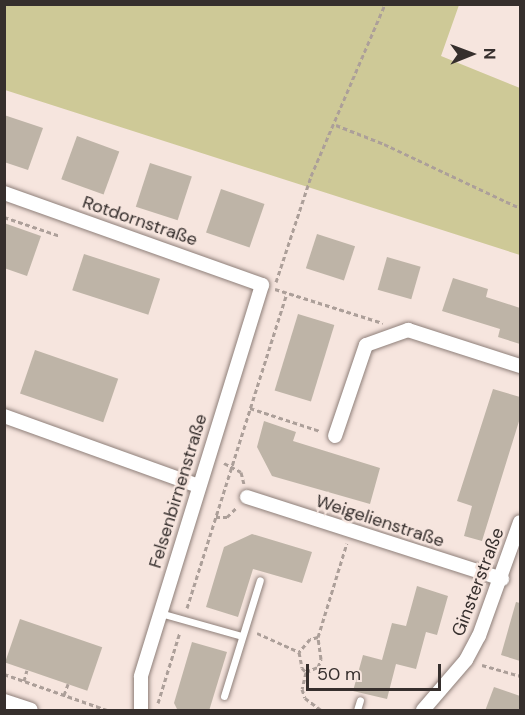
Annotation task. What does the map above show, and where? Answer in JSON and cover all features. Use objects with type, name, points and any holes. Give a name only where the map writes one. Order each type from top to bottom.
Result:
[{"type":"street","name":"Rotdornstraße","points":[[4,193],[268,287]]},
{"type":"street","name":"Felsenbirnenstraße","points":[[141,711],[141,677],[198,486],[268,287]]},
{"type":"street","points":[[335,436],[366,345],[408,330],[520,366]]},
{"type":"street","points":[[4,416],[198,486]]},
{"type":"street","name":"Weigelienstraße","points":[[247,497],[502,579]]},
{"type":"street","name":"Ginsterstraße","points":[[423,711],[466,660],[502,579],[520,522]]},
{"type":"street","points":[[4,701],[31,711]]},
{"type":"lane","points":[[224,696],[260,580]]},
{"type":"lane","points":[[160,613],[242,636]]},
{"type":"lane","points":[[357,711],[360,700]]},
{"type":"path","points":[[385,4],[336,125],[311,176],[268,287],[408,330]]},
{"type":"path","points":[[336,125],[384,144],[520,208]]},
{"type":"path","points":[[4,217],[60,236]]},
{"type":"path","points":[[155,711],[286,292]]},
{"type":"path","points":[[250,408],[335,436]]},
{"type":"path","points":[[207,457],[232,466],[241,472],[247,497],[227,517],[216,517]]},
{"type":"path","points":[[306,672],[318,667],[321,659],[318,637],[351,530]]},
{"type":"path","points":[[245,628],[299,652]]},
{"type":"path","points":[[306,672],[302,668],[299,652],[304,644],[318,637]]},
{"type":"path","points":[[466,660],[520,676]]},
{"type":"path","points":[[24,681],[27,670]]},
{"type":"path","points":[[306,672],[303,689],[305,698],[321,711]]},
{"type":"path","points":[[4,674],[107,711]]},
{"type":"path","points":[[64,695],[68,684]]},
{"type":"shaded area","points":[[5,4],[459,5],[441,56],[520,88],[520,255],[5,90]]},
{"type":"building","points":[[4,115],[43,128],[28,170],[4,162]]},
{"type":"building","points":[[77,136],[119,151],[104,195],[61,179]]},
{"type":"building","points":[[150,163],[192,177],[178,220],[136,207]]},
{"type":"building","points":[[221,189],[264,204],[250,247],[206,232]]},
{"type":"building","points":[[4,223],[41,236],[27,276],[4,268]]},
{"type":"building","points":[[317,234],[355,246],[344,281],[306,268]]},
{"type":"building","points":[[84,254],[160,279],[148,315],[72,290]]},
{"type":"building","points":[[387,257],[421,267],[411,299],[378,290]]},
{"type":"building","points":[[453,278],[488,289],[486,297],[520,308],[520,344],[498,337],[500,329],[442,311]]},
{"type":"building","points":[[298,314],[334,325],[311,402],[275,391]]},
{"type":"building","points":[[35,350],[118,379],[103,422],[20,393]]},
{"type":"building","points":[[493,389],[520,397],[520,418],[482,541],[464,536],[472,506],[457,501]]},
{"type":"building","points":[[264,421],[296,432],[293,441],[380,468],[370,504],[272,476],[257,447]]},
{"type":"building","points":[[252,534],[312,552],[302,583],[253,569],[238,617],[206,607],[224,547]]},
{"type":"building","points":[[417,586],[448,596],[437,635],[426,632],[416,669],[396,664],[387,699],[353,691],[363,655],[382,660],[392,623],[406,626]]},
{"type":"building","points":[[516,602],[520,603],[520,661],[501,655]]},
{"type":"building","points":[[20,619],[102,647],[87,691],[5,662]]},
{"type":"building","points":[[192,642],[227,652],[209,711],[178,711],[174,703]]},
{"type":"building","points":[[494,687],[520,696],[520,711],[485,711]]}]
